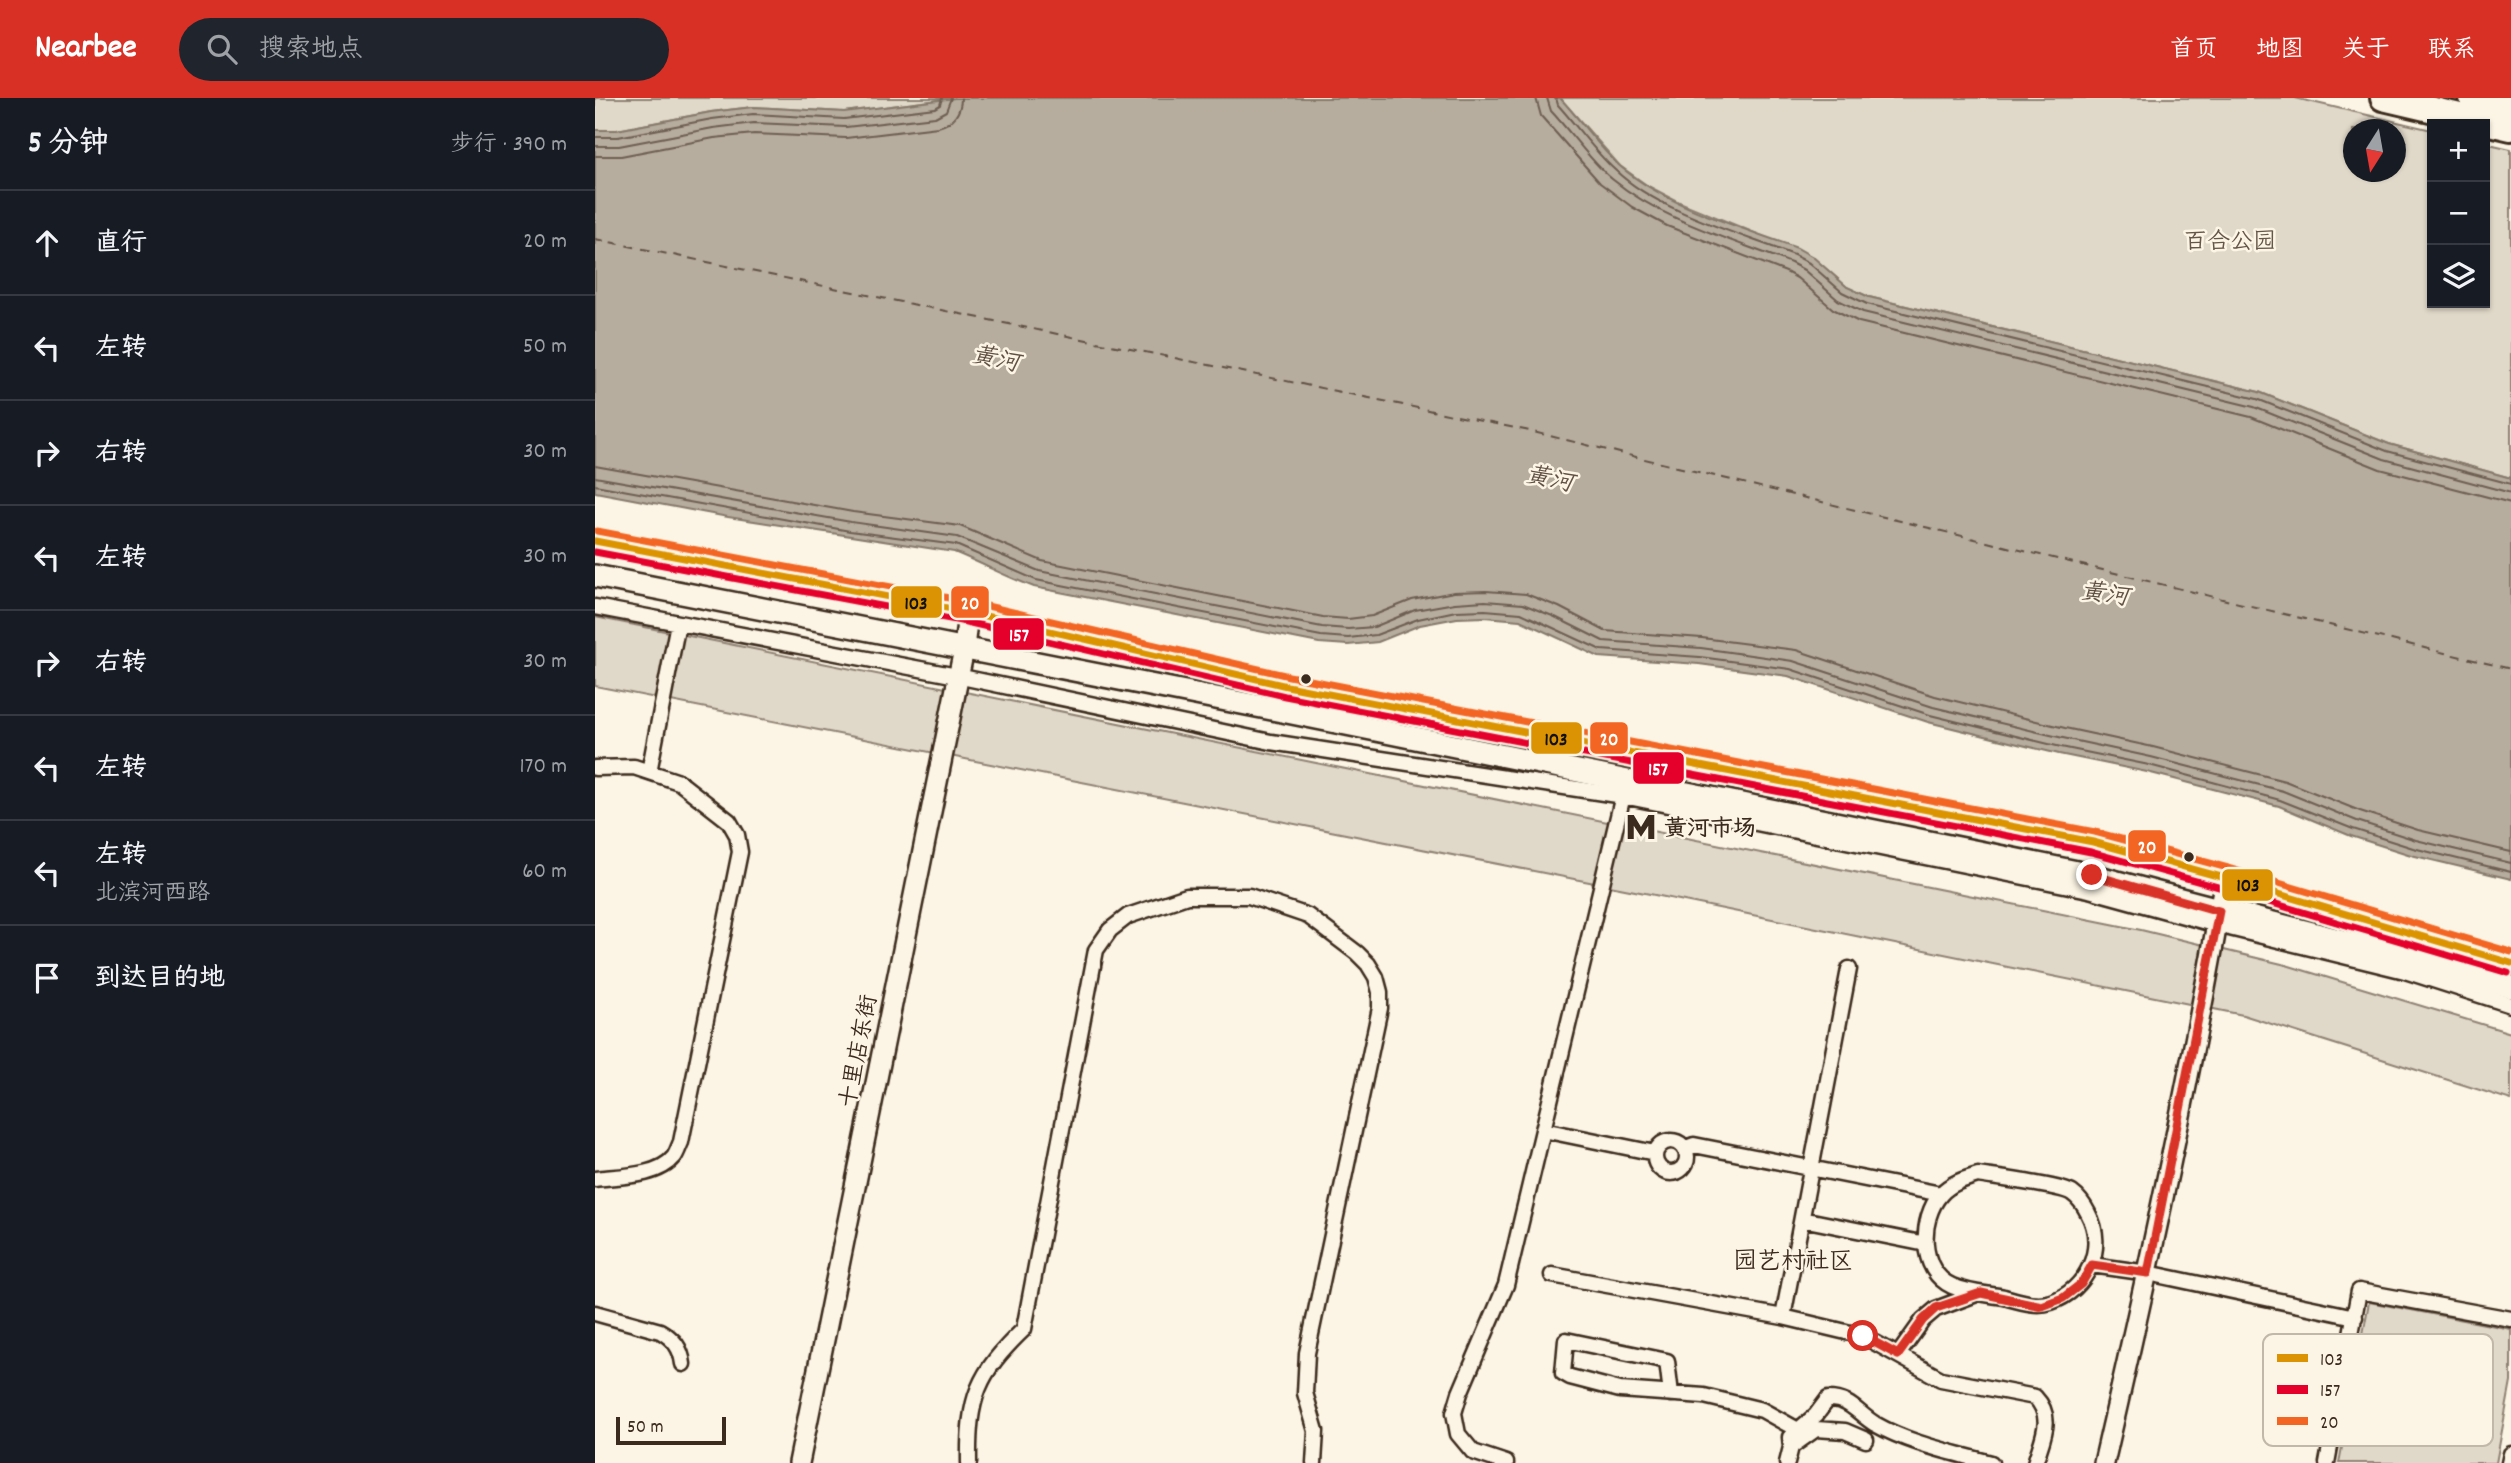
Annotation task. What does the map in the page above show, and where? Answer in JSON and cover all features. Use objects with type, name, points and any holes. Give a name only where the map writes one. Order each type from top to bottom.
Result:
[{"type":"highway","points":[[2383,98],[2511,128]]},
{"type":"highway","points":[[2472,98],[2511,107]]},
{"type":"main road","points":[[595,541],[968,612],[1287,686],[2093,842],[2225,878],[2511,963]]},
{"type":"main road","points":[[595,576],[964,649],[1625,788],[2092,875],[2218,918],[2409,957],[2511,987]]},
{"type":"main road","points":[[2218,918],[2232,903],[2262,897],[2290,898]]},
{"type":"street","points":[[595,607],[957,676],[1272,742],[1625,788],[1588,933],[1506,1285],[1454,1413],[1458,1434],[1473,1452],[1506,1463]]},
{"type":"street","name":"十里店东街","points":[[799,1463],[964,649],[968,612]]},
{"type":"street","points":[[649,772],[678,623]]},
{"type":"street","points":[[595,768],[634,767],[679,782],[729,821],[737,835],[740,852],[681,1142],[673,1157],[660,1168],[595,1179]]},
{"type":"street","points":[[2104,1463],[2148,1273],[2225,878]]},
{"type":"street","points":[[969,1463],[969,1425],[978,1388],[996,1355],[1024,1329],[1096,950],[1109,930],[1129,916],[1187,896],[1249,896],[1308,916],[1368,964],[1376,977],[1380,992],[1380,1008],[1307,1353],[1305,1393],[1315,1431],[1314,1463]]},
{"type":"street","points":[[2218,918],[2405,971],[2511,1005]]},
{"type":"street","points":[[1783,1317],[1849,969]]},
{"type":"street","points":[[1543,1130],[1655,1153]]},
{"type":"street","points":[[1675,1141],[1686,1148],[1688,1154],[1685,1167],[1674,1173],[1667,1173],[1657,1166],[1655,1153],[1663,1143],[1675,1141]]},
{"type":"street","points":[[1686,1148],[1694,1145],[1941,1194]]},
{"type":"street","points":[[1978,1175],[2070,1191],[2083,1203],[2093,1222],[2096,1244],[2092,1265],[2081,1284],[2063,1298],[2042,1306],[1951,1286],[1936,1271],[1926,1244],[1925,1231],[1930,1211],[1941,1194],[1958,1181],[1978,1175]]},
{"type":"street","points":[[1802,1219],[1926,1244]]},
{"type":"street","points":[[2092,1265],[2148,1273],[2355,1317]]},
{"type":"street","points":[[1552,1276],[1783,1317],[1863,1336],[1941,1379],[2035,1397],[2043,1406],[2047,1417],[2035,1463]]},
{"type":"street","points":[[2352,1334],[2359,1291],[2511,1319]]},
{"type":"street","points":[[1898,1355],[1923,1320],[1936,1308],[1981,1293]]},
{"type":"street","points":[[595,1313],[660,1331],[669,1336],[677,1344],[683,1364]]},
{"type":"street","points":[[1671,1394],[1667,1361],[1566,1340],[1563,1373],[1570,1377],[1620,1390],[1671,1394],[1704,1396],[1762,1410],[1798,1430]]},
{"type":"street","points":[[1787,1463],[1791,1447],[1790,1437],[1828,1399],[1843,1399],[1875,1424],[1914,1441],[1991,1463]]},
{"type":"street","points":[[1791,1447],[1816,1429],[1845,1431],[1865,1440]]},
{"type":"street","points":[[2509,1463],[2511,1454]]},
{"type":"green space","points":[[595,98],[955,98],[844,112],[753,107],[617,130],[595,130]]},
{"type":"green space","name":"百合公园","points":[[1560,98],[2295,98],[2385,119],[2343,119],[2343,182],[2406,182],[2406,124],[2427,129],[2427,308],[2490,308],[2490,144],[2511,149],[2511,478],[2389,444],[2259,392],[1869,297],[1847,287],[1813,257],[1677,201],[1648,186],[1620,166]]},
{"type":"green space","points":[[595,617],[2141,930],[2286,965],[2511,1033],[2511,1100],[2243,1015],[1645,893],[595,686]]},
{"type":"green space","points":[[2369,1302],[2511,1329],[2511,1382],[2496,1463],[2339,1463],[2342,1446],[2493,1446],[2493,1334],[2363,1334]]},
{"type":"water","name":"黄河","points":[[955,98],[1560,98],[1613,159],[1640,181],[1705,215],[1797,248],[1813,257],[1847,287],[1869,297],[2259,392],[2389,444],[2511,478],[2511,879],[2411,855],[2351,836],[2279,806],[2147,772],[1928,722],[1788,676],[1699,664],[1599,657],[1520,620],[1457,618],[1420,625],[1378,642],[1348,645],[1319,643],[1034,587],[954,552],[728,517],[595,492],[595,130],[617,130],[753,107],[844,112]]},
{"type":"ferry route","points":[[595,239],[1525,430],[2511,669]]},
{"type":"transit line","name":"20","points":[[597,531],[970,602],[1289,676],[2095,832],[2228,868],[2511,952]]},
{"type":"transit line","name":"103","points":[[595,541],[968,612],[1287,686],[2093,842],[2225,878],[2511,963]]},
{"type":"transit line","name":"157","points":[[595,552],[966,622],[1285,696],[2091,852],[2508,973]]},
{"type":"place","name":"黄河市场","points":[[1641,827]]},
{"type":"district","name":"园艺村社区","points":[[1793,1260]]},
{"type":"route","points":[[1863,1336],[1898,1355],[1923,1320],[1936,1308],[1981,1293],[2042,1306],[2063,1298],[2081,1284],[2092,1265],[2148,1273],[2219,911],[2092,875]]}]
